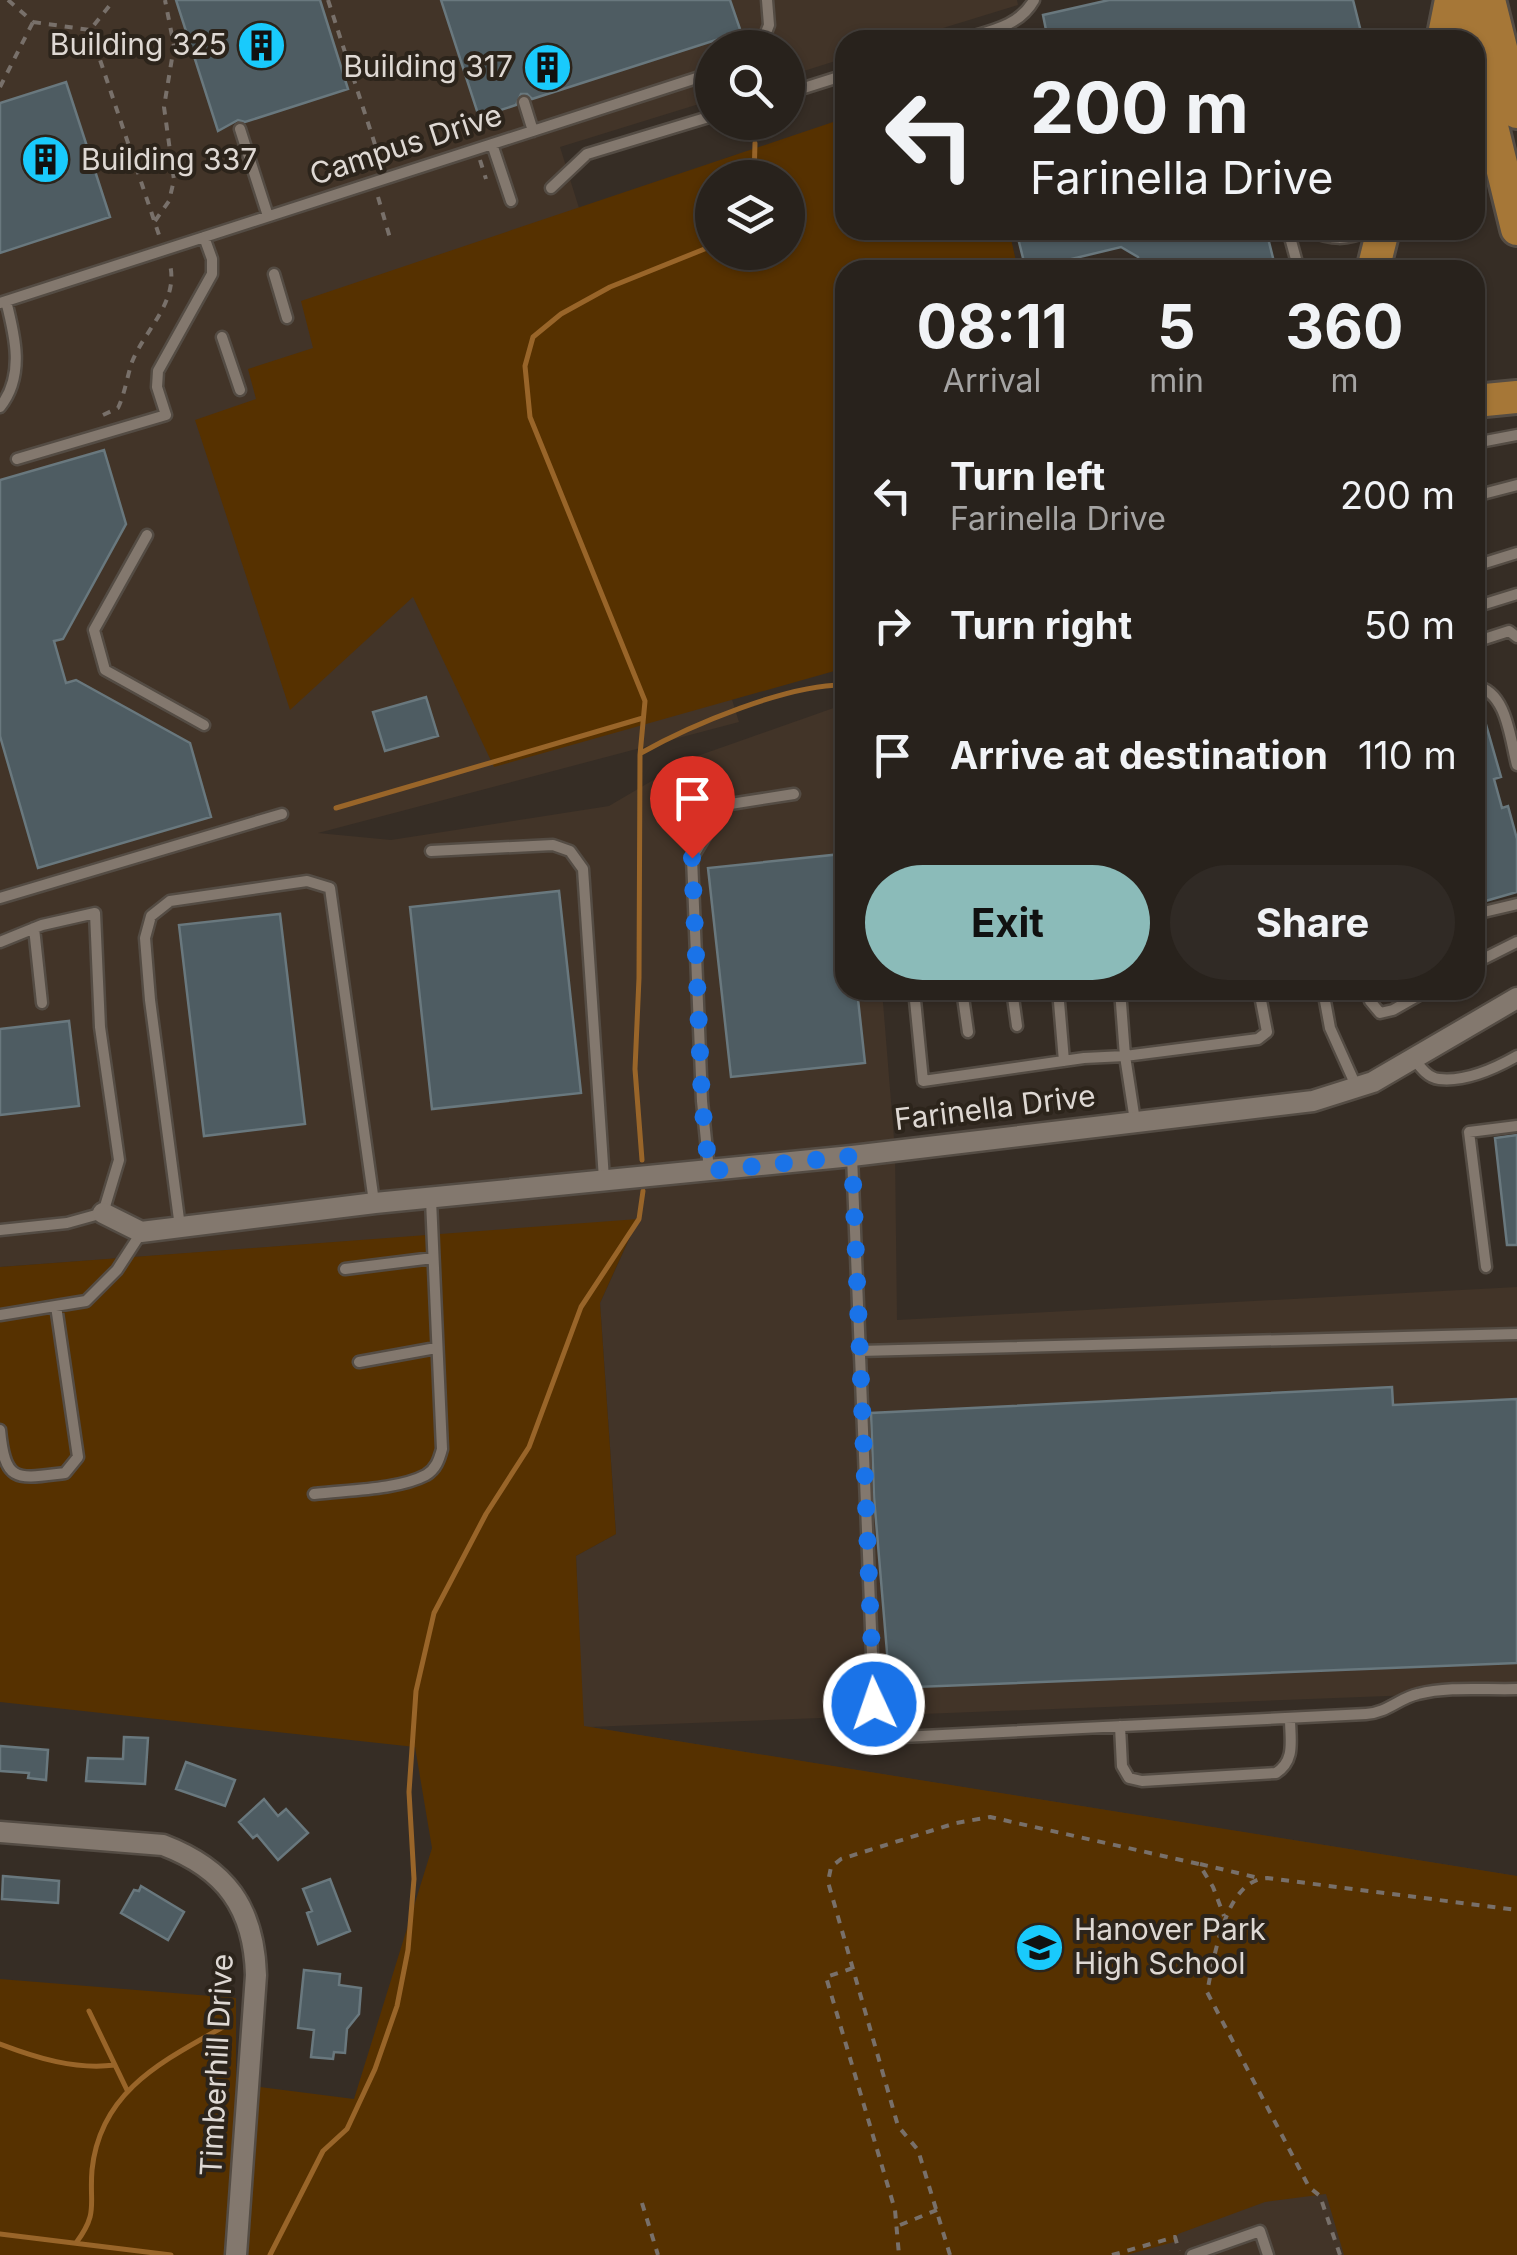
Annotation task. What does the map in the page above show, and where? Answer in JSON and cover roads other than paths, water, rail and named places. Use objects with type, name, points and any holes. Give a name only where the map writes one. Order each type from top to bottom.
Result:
[{"type":"main road","points":[[1445,30],[1451,0]]},
{"type":"main road","points":[[1461,0],[1468,30]]},
{"type":"main road","points":[[1489,0],[1517,229]]},
{"type":"main road","points":[[1499,68],[1517,112]]},
{"type":"main road","points":[[1485,400],[1517,396]]},
{"type":"street","name":"Farinella Drive","points":[[141,1232],[374,1203],[852,1156],[1313,1101],[1358,1089],[1517,998]]},
{"type":"street","points":[[103,1213],[141,1232]]},
{"type":"street","name":"Timberhill Drive","points":[[0,1832],[163,1845],[208,1867],[239,1902],[255,1950],[256,1976],[236,2254]]},
{"type":"lane","points":[[767,0],[767,30]]},
{"type":"lane","points":[[991,30],[1026,14],[1034,0]]},
{"type":"lane","name":"Campus Drive","points":[[3,302],[695,78]]},
{"type":"lane","points":[[805,88],[835,78]]},
{"type":"lane","points":[[524,102],[533,130]]},
{"type":"lane","points":[[551,188],[587,154],[695,121]]},
{"type":"lane","points":[[240,129],[268,216]]},
{"type":"lane","points":[[492,144],[511,200]]},
{"type":"lane","points":[[17,459],[166,415],[157,387],[158,372],[212,274],[212,259],[204,237]]},
{"type":"lane","points":[[274,274],[288,318]]},
{"type":"lane","points":[[0,407],[10,390],[17,362],[3,302]]},
{"type":"lane","points":[[222,338],[240,390]]},
{"type":"lane","points":[[1485,441],[1517,436]]},
{"type":"lane","points":[[1485,493],[1517,484]]},
{"type":"lane","points":[[147,534],[94,630],[105,670],[204,725]]},
{"type":"lane","points":[[1485,563],[1517,553]]},
{"type":"lane","points":[[1485,604],[1517,594]]},
{"type":"lane","points":[[1485,639],[1509,631],[1517,637]]},
{"type":"lane","points":[[1485,689],[1496,698],[1517,765]]},
{"type":"lane","points":[[709,1171],[702,1102],[692,858],[724,805],[794,794]]},
{"type":"lane","points":[[0,898],[282,814]]},
{"type":"lane","points":[[430,851],[553,846],[570,851],[583,868],[604,1180]]},
{"type":"lane","points":[[180,1228],[150,1000],[145,938],[151,916],[170,901],[307,880],[330,888],[374,1203]]},
{"type":"lane","points":[[1485,912],[1517,904]]},
{"type":"lane","points":[[0,942],[34,928],[94,914],[100,1027],[119,1160],[103,1213],[67,1223],[0,1230]]},
{"type":"lane","points":[[34,928],[42,1003]]},
{"type":"lane","points":[[1485,958],[1517,942]]},
{"type":"lane","points":[[915,1000],[924,1081],[1258,1040],[1267,1032],[1261,1000]]},
{"type":"lane","points":[[963,1000],[968,1032]]},
{"type":"lane","points":[[1013,1000],[1017,1026]]},
{"type":"lane","points":[[1059,1000],[1064,1062]]},
{"type":"lane","points":[[1121,1000],[1134,1121]]},
{"type":"lane","points":[[1325,1000],[1330,1028],[1358,1089]]},
{"type":"lane","points":[[1370,1000],[1380,1013],[1410,1000]]},
{"type":"lane","points":[[1414,1059],[1430,1076],[1440,1079],[1492,1070],[1517,1056]]},
{"type":"lane","points":[[1486,1267],[1469,1132],[1517,1126]]},
{"type":"lane","points":[[852,1156],[874,1704],[882,1728],[902,1738],[1377,1714],[1395,1707],[1406,1697],[1424,1692],[1517,1688]]},
{"type":"lane","points":[[314,1494],[402,1483],[428,1474],[438,1464],[442,1448],[431,1200]]},
{"type":"lane","points":[[0,1315],[86,1301],[99,1292],[141,1232]]},
{"type":"lane","points":[[346,1269],[433,1258]]},
{"type":"lane","points":[[0,1430],[3,1458],[10,1472],[20,1478],[65,1473],[78,1457],[56,1306]]},
{"type":"lane","points":[[858,1352],[1517,1334]]},
{"type":"lane","points":[[359,1362],[436,1348]]},
{"type":"lane","points":[[1120,1726],[1122,1766],[1129,1778],[1142,1781],[1276,1774],[1286,1767],[1291,1756],[1290,1718]]},
{"type":"lane","points":[[1192,2255],[1260,2231],[1268,2255]]},
{"type":"waterway","points":[[755,143],[755,160]]},
{"type":"waterway","points":[[642,1160],[635,1069],[640,755],[645,701],[530,417],[525,366],[533,337],[561,314],[610,287],[695,253]]},
{"type":"waterway","points":[[641,753],[712,719],[769,699],[835,685]]},
{"type":"waterway","points":[[336,808],[643,718]]},
{"type":"waterway","points":[[270,2255],[323,2151],[347,2129],[375,2069],[397,2006],[408,1950],[414,1879],[409,1792],[416,1691],[434,1613],[486,1514],[529,1447],[581,1307],[639,1219],[643,1191]]},
{"type":"waterway","points":[[89,2011],[127,2090]]},
{"type":"waterway","points":[[76,2243],[90,2216],[92,2170],[107,2119],[121,2099],[157,2066],[223,2027]]},
{"type":"waterway","points":[[0,2044],[56,2062],[115,2065]]},
{"type":"waterway","points":[[0,2234],[171,2255]]},
{"type":"place","name":"Building 325","points":[[262,45]]},
{"type":"place","name":"Building 317","points":[[548,67]]},
{"type":"place","name":"Building 337","points":[[46,160]]},
{"type":"place","name":"Hanover Park High School","points":[[1039,1947]]}]
